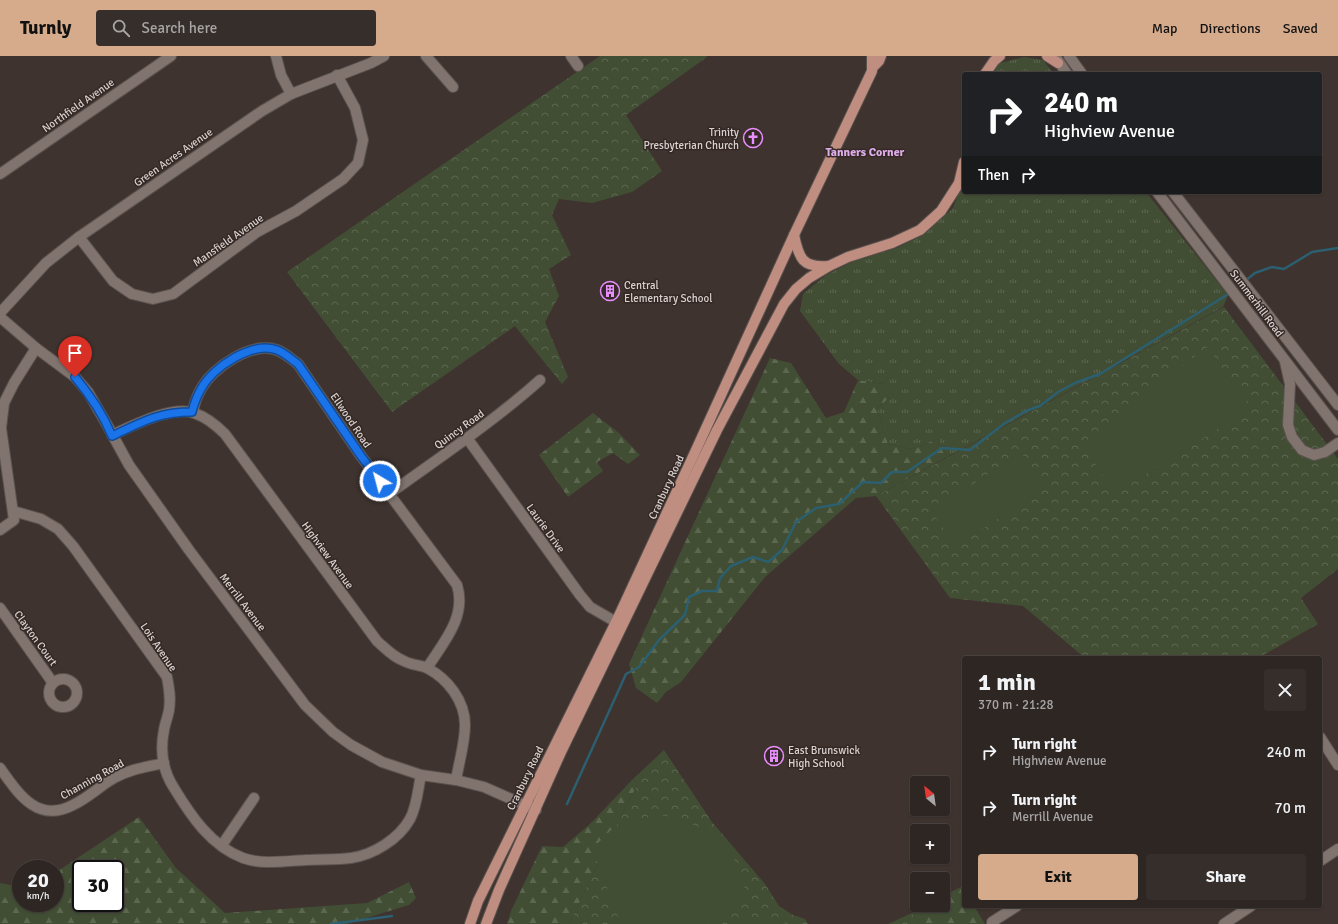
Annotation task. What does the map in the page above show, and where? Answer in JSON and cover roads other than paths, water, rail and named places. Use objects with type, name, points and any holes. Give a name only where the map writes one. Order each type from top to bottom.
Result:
[{"type":"main road","points":[[872,56],[873,67]]},
{"type":"main road","name":"Cranbury Road","points":[[470,924],[478,901],[524,805],[616,622],[794,235],[873,67],[879,61],[881,56]]},
{"type":"main road","points":[[987,72],[997,59],[1007,56]]},
{"type":"main road","points":[[1047,56],[1056,59]]},
{"type":"main road","name":"Cranbury Road","points":[[486,924],[499,890],[561,752],[718,430],[784,304],[796,289],[809,278],[829,266],[848,257],[892,243],[920,230],[941,211],[958,183],[962,169]]},
{"type":"main road","points":[[794,235],[801,257],[808,264],[816,267],[829,266]]},
{"type":"street","name":"Northfield Avenue","points":[[0,174],[171,56]]},
{"type":"street","points":[[276,56],[281,75],[291,94]]},
{"type":"street","name":"Green Acres Avenue","points":[[0,313],[46,263],[79,237],[242,124],[291,94],[371,63],[384,56]]},
{"type":"street","points":[[426,56],[453,87]]},
{"type":"street","points":[[571,56],[578,66]]},
{"type":"street","points":[[1069,56],[1081,72]]},
{"type":"street","points":[[1056,59],[1066,72]]},
{"type":"street","name":"Mansfield Avenue","points":[[79,237],[114,281],[132,294],[154,299],[173,294],[257,232],[296,211],[343,179],[358,163],[363,140],[355,108],[337,75]]},
{"type":"street","name":"Summerhill Road","points":[[1159,194],[1338,430]]},
{"type":"street","name":"Summerhill Road","points":[[1175,194],[1338,405]]},
{"type":"street","name":"Merrill Avenue","points":[[0,316],[36,348],[75,377],[88,392],[129,465],[189,550],[305,705],[329,728],[352,745],[382,762],[421,775],[456,780],[484,787],[536,810]]},
{"type":"street","points":[[0,530],[14,520],[1,428],[2,402],[36,348]]},
{"type":"street","name":"Ellwood Road","points":[[192,412],[201,388],[212,375],[234,358],[251,350],[268,348],[280,351],[298,364],[361,456],[453,578],[457,586],[460,601],[457,618],[427,668]]},
{"type":"street","points":[[1284,358],[1290,384],[1288,425],[1292,437],[1302,450],[1314,455],[1325,452],[1338,442]]},
{"type":"street","name":"Quincy Road","points":[[389,494],[523,396],[540,380]]},
{"type":"street","points":[[112,436],[156,416],[171,413],[192,412]]},
{"type":"street","name":"Highview Avenue","points":[[192,412],[215,424],[225,434],[377,641],[389,652],[404,661],[427,668],[448,683],[457,697],[463,714],[465,732],[456,780]]},
{"type":"street","name":"Laurie Drive","points":[[467,438],[580,595],[590,607],[616,622]]},
{"type":"street","name":"Lois Avenue","points":[[12,511],[41,519],[58,529],[73,546],[167,677],[170,701],[163,737],[164,763],[173,787],[196,822],[203,830],[222,845],[244,858],[269,862],[352,858],[367,854],[394,838],[402,831],[410,819],[421,775]]},
{"type":"street","name":"Clayton Court","points":[[0,608],[53,682]]},
{"type":"street","points":[[1322,740],[1338,765]]},
{"type":"street","name":"Channing Road","points":[[0,768],[17,792],[30,804],[43,809],[57,810],[66,809],[74,805],[115,778],[128,772],[140,767],[164,763]]},
{"type":"street","points":[[222,845],[254,798]]},
{"type":"street","points":[[1322,859],[1338,849]]},
{"type":"street","points":[[992,924],[992,922],[1014,908]]},
{"type":"street","points":[[1224,924],[1249,908]]},
{"type":"waterway","points":[[1245,281],[1255,273],[1272,267],[1284,269],[1312,252],[1338,248]]},
{"type":"waterway","points":[[567,804],[626,674],[639,667],[659,640],[685,615],[689,597],[702,591],[717,591],[720,578],[731,566],[753,557],[768,562],[782,550],[796,522],[816,508],[839,504],[863,482],[881,483],[892,472],[907,472],[942,448],[970,450],[1005,423],[1026,411],[1040,406],[1058,392],[1075,383],[1100,374],[1230,293]]},
{"type":"waterway","points":[[331,924],[392,916]]},
{"type":"place","name":"Trinity Presbyterian Church","points":[[753,138]]},
{"type":"place","name":"Central Elementary School","points":[[610,291]]},
{"type":"place","name":"East Brunswick High School","points":[[774,756]]},
{"type":"district","name":"Tanners Corner","points":[[865,152]]}]
